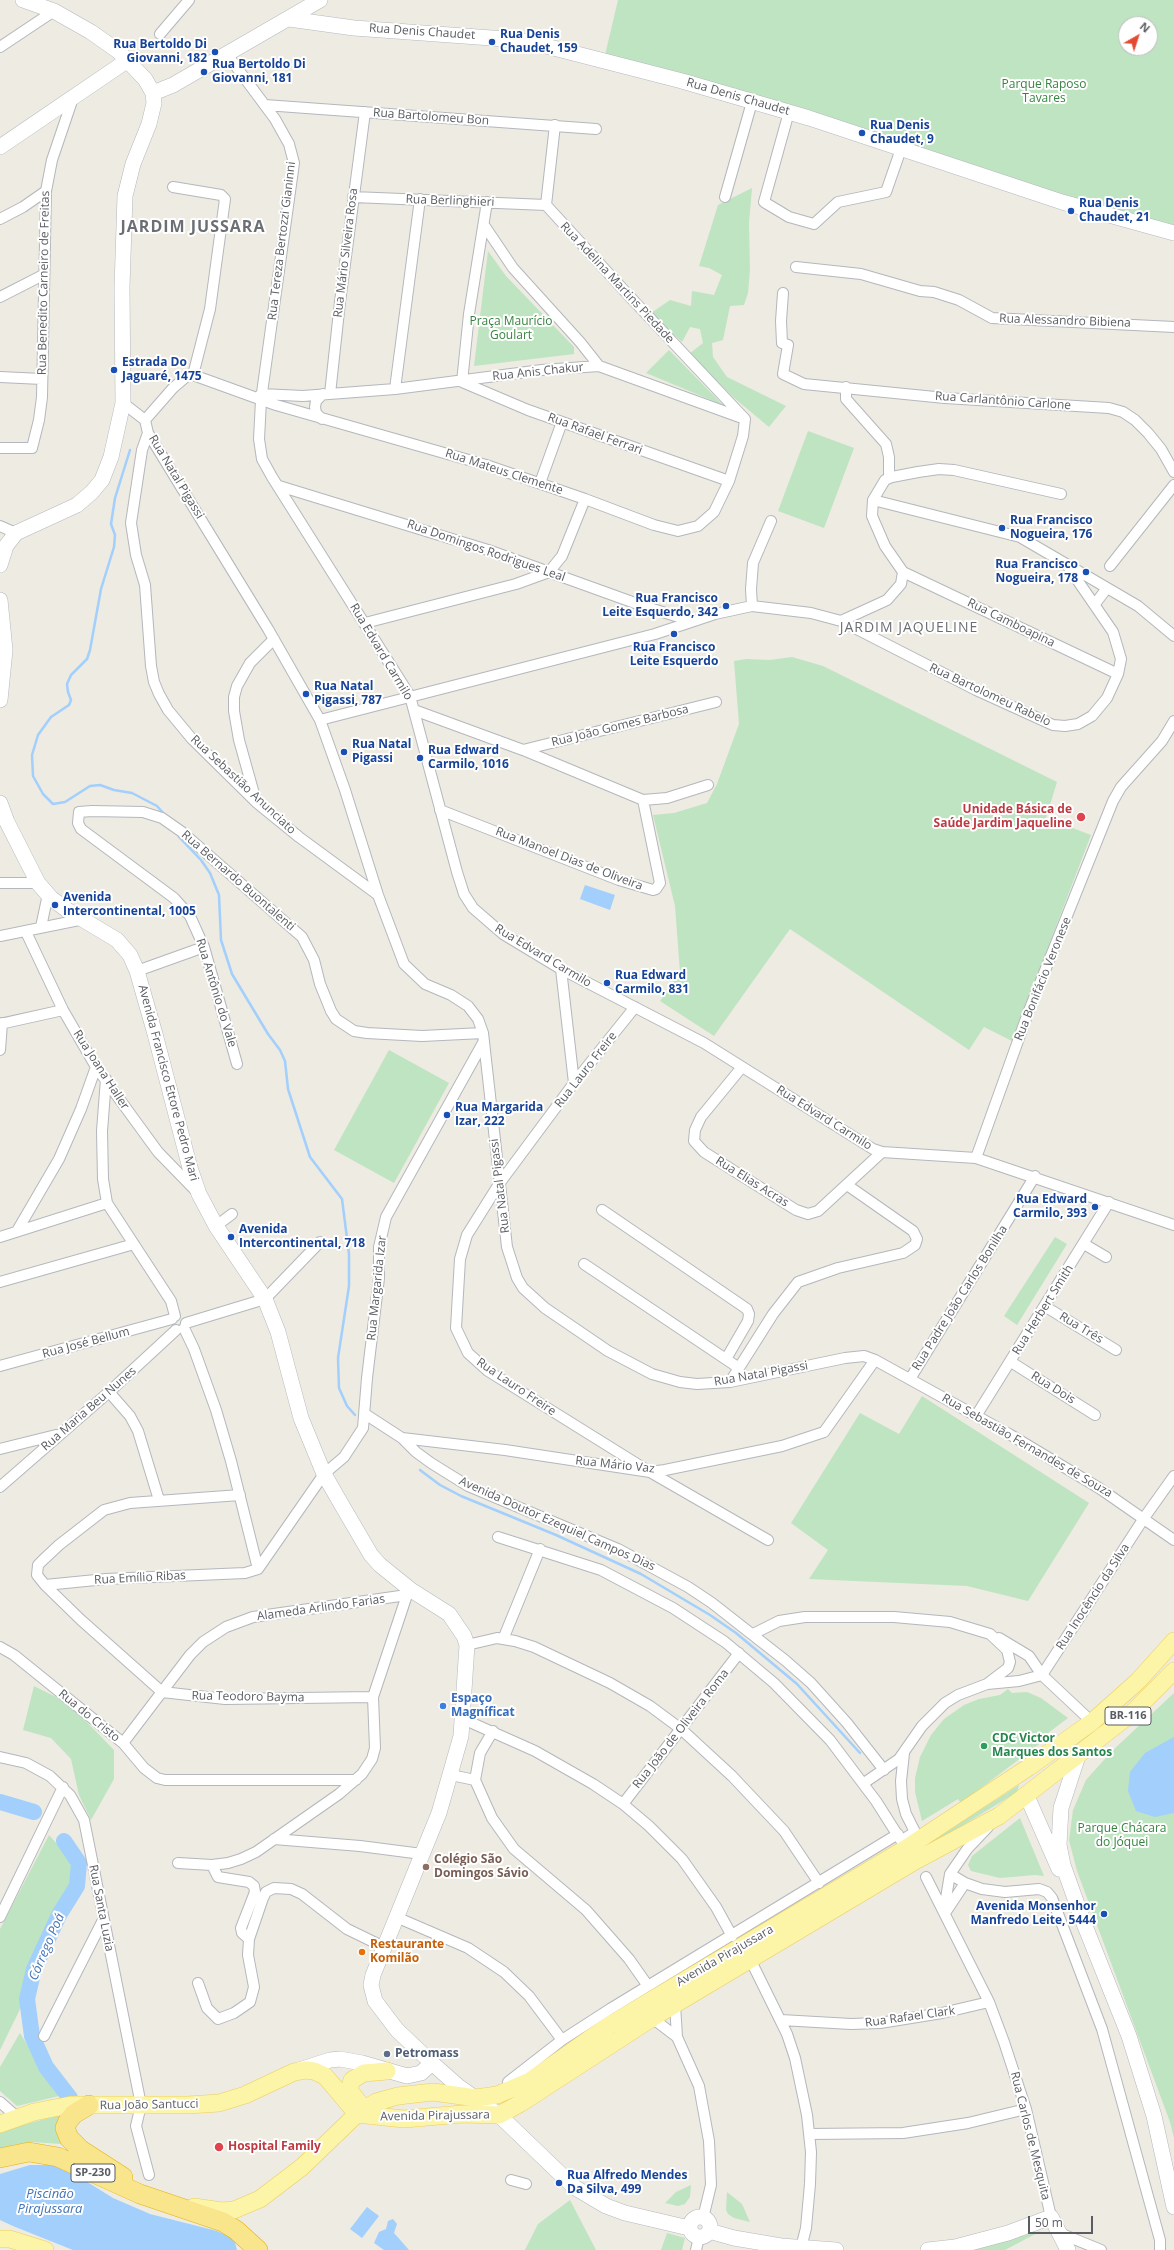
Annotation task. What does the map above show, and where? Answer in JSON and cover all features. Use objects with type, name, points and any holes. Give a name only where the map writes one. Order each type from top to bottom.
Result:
[{"type":"highway","points":[[88,2105],[74,2114],[68,2121],[66,2128],[69,2138],[81,2150],[155,2200]]},
{"type":"highway","name":"SP-230","points":[[0,2158],[29,2152],[58,2157],[115,2184],[155,2200],[223,2222],[236,2230],[258,2250]]},
{"type":"main road","name":"Avenida Pirajussara","points":[[361,2111],[386,2099],[416,2093],[440,2092],[476,2098],[498,2095],[530,2081],[608,2026],[905,1846],[1029,1767],[1092,1722],[1138,1681],[1174,1641]]},
{"type":"main road","name":"Avenida Pirajussara","points":[[361,2111],[404,2119],[462,2114],[506,2116],[652,2018],[750,1959],[905,1846],[999,1816],[1132,1713],[1174,1671]]},
{"type":"main road","name":"BR-116","points":[[1026,1794],[1035,1772],[1092,1722]]},
{"type":"main road","name":"Rua João Santucci","points":[[0,2124],[17,2117],[70,2105],[219,2103],[245,2095],[294,2072],[314,2071],[325,2076],[361,2111]]},
{"type":"main road","points":[[173,2205],[228,2210],[247,2206],[260,2200],[302,2167],[361,2111],[351,2094],[349,2086],[352,2080],[364,2073],[387,2071]]},
{"type":"main road","points":[[0,2239],[10,2239],[45,2250]]},
{"type":"street","points":[[0,565],[6,546],[16,533],[77,505],[92,492],[102,480],[111,457],[123,403],[122,287],[125,196],[133,164],[153,111],[153,93],[145,79],[128,60],[91,32],[54,11],[22,0]]},
{"type":"street","points":[[160,34],[189,0]]},
{"type":"street","points":[[153,93],[173,85],[320,0]]},
{"type":"street","points":[[0,47],[54,11]]},
{"type":"street","name":"Rua Denis Chaudet","points":[[289,19],[354,28],[519,40],[682,81],[789,112],[1062,202],[1174,233]]},
{"type":"street","name":"Rua Tereza Bertozzi Gianinni","points":[[226,53],[266,105],[289,144],[294,163],[261,397]]},
{"type":"street","points":[[0,147],[128,60]]},
{"type":"street","name":"Rua Benedito Carneiro de Freitas","points":[[0,448],[32,448],[41,407],[46,191],[52,160],[74,97]]},
{"type":"street","points":[[725,197],[752,102]]},
{"type":"street","name":"Rua Bartolomeu Bon","points":[[266,105],[596,129]]},
{"type":"street","name":"Rua Mário Silveira Rosa","points":[[327,394],[365,112]]},
{"type":"street","points":[[789,112],[764,202],[789,217],[814,224],[838,202],[886,192],[901,149]]},
{"type":"street","points":[[546,205],[555,125]]},
{"type":"street","points":[[145,420],[173,388],[187,376],[193,375],[210,309],[225,200],[221,195],[173,187]]},
{"type":"street","points":[[0,219],[23,207],[46,191]]},
{"type":"street","name":"Rua Berlinghieri","points":[[353,198],[420,199],[546,205]]},
{"type":"street","points":[[395,389],[420,199]]},
{"type":"street","points":[[462,382],[469,314],[487,202]]},
{"type":"street","name":"Rua Adelina Martins Piedade","points":[[546,205],[615,282],[745,419]]},
{"type":"street","points":[[484,225],[513,268],[580,342],[599,366]]},
{"type":"street","name":"Rua Alessandro Bibiena","points":[[796,267],[861,274],[920,291],[934,292],[959,300],[992,318],[1174,326]]},
{"type":"street","points":[[0,297],[43,275]]},
{"type":"street","name":"Rua Carlantônio Carlone","points":[[783,293],[780,321],[782,344],[788,345],[783,374],[804,384],[945,398],[1109,408],[1123,412],[1146,431],[1161,449],[1174,472]]},
{"type":"street","name":"Rua Anis Chakur","points":[[261,397],[303,396],[395,389],[462,382],[542,370],[599,366],[745,419]]},
{"type":"street","name":"Rua Mateus Clemente","points":[[193,375],[322,419],[486,465],[585,499],[654,526],[678,531],[687,530],[698,526],[714,512],[729,481],[743,436],[745,419]]},
{"type":"street","points":[[0,377],[42,379]]},
{"type":"street","name":"Rua Rafael Ferrari","points":[[462,382],[492,396],[562,422],[729,481]]},
{"type":"street","points":[[846,387],[846,398],[886,444],[889,457],[889,478]]},
{"type":"street","points":[[322,419],[316,413],[316,401],[327,394]]},
{"type":"street","name":"Rua Edvard Carmilo","points":[[261,397],[259,449],[266,468],[279,486],[410,696],[464,894],[473,908],[503,934],[561,969],[704,1043],[844,1132],[882,1152],[976,1158],[1035,1176],[1174,1225]]},
{"type":"street","name":"Rua Natal Pigassi","points":[[123,403],[145,420],[148,433],[274,639],[320,720],[345,790],[378,895],[404,964],[425,984],[451,995],[468,1006],[478,1019],[483,1037],[507,1246],[513,1269],[524,1288],[545,1308],[608,1352],[652,1374],[680,1382],[697,1384],[730,1382],[845,1358],[864,1356],[875,1360]]},
{"type":"street","points":[[540,483],[562,422]]},
{"type":"street","name":"Rua Sebastião Anunciato","points":[[148,433],[142,450],[131,523],[136,555],[146,595],[154,682],[163,702],[192,739],[256,802],[299,837],[378,895]]},
{"type":"street","points":[[320,720],[654,634],[692,621],[752,606],[812,613],[840,621],[887,600],[901,584],[903,572],[877,530],[872,511],[873,500],[878,490],[889,478],[925,471],[954,470],[1061,494]]},
{"type":"street","points":[[1110,566],[1174,485]]},
{"type":"street","name":"Rua Domingos Rodrigues Leal","points":[[279,486],[488,550],[646,607],[692,621]]},
{"type":"street","points":[[365,623],[516,584],[549,572],[562,556],[585,499]]},
{"type":"street","points":[[873,500],[1020,537],[1138,606],[1174,636]]},
{"type":"street","points":[[752,606],[751,589],[753,563],[771,521]]},
{"type":"street","points":[[0,526],[16,533]]},
{"type":"street","name":"Rua Bartolomeu Rabelo","points":[[840,621],[976,690],[1053,725],[1065,726],[1078,724],[1092,716],[1107,698],[1118,674],[1120,659],[1119,647],[1113,632],[1067,565]]},
{"type":"street","name":"Rua Camboapina","points":[[903,572],[1118,674]]},
{"type":"street","points":[[1095,604],[1107,588]]},
{"type":"street","points":[[0,600],[5,650],[0,700]]},
{"type":"street","points":[[256,802],[239,740],[234,712],[234,697],[237,686],[250,663],[274,639]]},
{"type":"street","name":"Rua João Gomes Barbosa","points":[[524,750],[716,702]]},
{"type":"street","points":[[414,710],[524,750],[643,800],[667,798],[708,784]]},
{"type":"street","name":"Rua Bonifácio Veronese","points":[[976,1158],[1028,1013],[1112,801],[1121,787],[1162,741],[1174,721]]},
{"type":"street","name":"Rua Manoel Dias de Oliveira","points":[[440,810],[619,880],[653,890],[656,889],[660,883],[643,800]]},
{"type":"street","name":"Avenida Francisco Ettore Pedro Mari","points":[[0,804],[7,822],[38,883],[48,894],[71,912],[117,940],[130,955],[137,971],[190,1168],[199,1194],[216,1226],[265,1299],[278,1332],[301,1418],[324,1474],[371,1555],[409,1592],[449,1614],[460,1628],[467,1646]]},
{"type":"street","name":"Rua Antônio do Vale","points":[[81,811],[78,814],[77,819],[81,829],[182,905],[190,916],[204,947],[237,1064]]},
{"type":"street","name":"Rua Bernardo Buontalenti","points":[[81,811],[143,812],[162,818],[182,832],[302,937],[314,960],[320,984],[331,1010],[336,1019],[354,1031],[367,1034],[483,1037]]},
{"type":"street","points":[[0,883],[38,883]]},
{"type":"street","points":[[41,927],[45,917],[48,894]]},
{"type":"street","points":[[61,924],[71,912]]},
{"type":"street","points":[[0,936],[26,932],[41,927],[84,919]]},
{"type":"street","name":"Rua Joana Haller","points":[[26,932],[63,1010],[96,1067],[158,1152],[199,1194]]},
{"type":"street","points":[[137,971],[204,947]]},
{"type":"street","points":[[561,969],[574,1083]]},
{"type":"street","name":"Rua Lauro Freire","points":[[635,1007],[574,1083],[499,1184],[467,1236],[461,1253],[456,1328],[463,1346],[468,1353],[488,1371],[650,1472],[768,1540]]},
{"type":"street","points":[[0,1050],[1,1024],[63,1010]]},
{"type":"street","name":"Rua Margarida Izar","points":[[258,1569],[324,1474],[344,1457],[363,1428],[367,1378],[379,1278],[379,1247],[386,1217],[483,1037]]},
{"type":"street","points":[[17,1231],[59,1158],[81,1109],[96,1067]]},
{"type":"street","name":"Rua Elias Acras","points":[[742,1067],[701,1117],[694,1136],[698,1146],[803,1213],[818,1211],[882,1152]]},
{"type":"street","points":[[106,1079],[103,1172],[106,1203],[119,1226],[134,1244],[171,1301],[173,1318],[171,1326],[182,1327],[194,1348],[216,1410],[240,1495],[258,1569]]},
{"type":"street","name":"Rua Padre João Carlos Bonilha","points":[[910,1378],[1035,1176]]},
{"type":"street","points":[[730,1382],[788,1292],[798,1282],[838,1268],[903,1253],[915,1245],[917,1239],[913,1231],[847,1185]]},
{"type":"street","name":"Rua Herbert Smith","points":[[976,1416],[1046,1307],[1109,1202]]},
{"type":"street","points":[[0,1236],[106,1203]]},
{"type":"street","points":[[602,1210],[747,1309],[749,1314],[748,1321],[726,1359]]},
{"type":"street","points":[[216,1226],[232,1214]]},
{"type":"street","points":[[265,1299],[320,1242]]},
{"type":"street","points":[[0,1282],[134,1244]]},
{"type":"street","points":[[1084,1244],[1106,1257]]},
{"type":"street","points":[[584,1264],[739,1368]]},
{"type":"street","name":"Rua Maria Beu Nunes","points":[[0,1487],[182,1327],[265,1299]]},
{"type":"street","name":"Rua Três","points":[[1046,1307],[1116,1350]]},
{"type":"street","name":"Rua José Bellum","points":[[0,1366],[173,1318]]},
{"type":"street","name":"Rua Sebastião Fernandes de Souza","points":[[875,1360],[910,1378],[1098,1488],[1144,1518],[1174,1540]]},
{"type":"street","name":"Rua Mário Vaz","points":[[402,1438],[505,1450],[650,1472],[782,1446],[824,1432],[875,1360]]},
{"type":"street","name":"Rua Dois","points":[[1011,1362],[1095,1415]]},
{"type":"street","points":[[109,1392],[130,1416],[138,1431],[159,1500]]},
{"type":"street","name":"Avenida Doutor Ezequiel Campos Dias","points":[[365,1414],[402,1438],[416,1452],[431,1463],[468,1486],[588,1536],[656,1569],[688,1587],[753,1634],[811,1683],[847,1722],[884,1770]]},
{"type":"street","points":[[0,1449],[58,1435]]},
{"type":"street","name":"Rua Inocêncio da Silva","points":[[1042,1675],[1144,1518],[1174,1476]]},
{"type":"street","points":[[162,1692],[45,1585],[38,1575],[38,1565],[59,1544],[104,1510],[130,1503],[240,1495]]},
{"type":"street","name":"Avenida Doutor Ezequiel Campos Dias","points":[[498,1537],[587,1564],[625,1581],[694,1620],[739,1653],[774,1683],[817,1725],[864,1783],[905,1846]]},
{"type":"street","points":[[504,1637],[540,1549]]},
{"type":"street","name":"Rua Emílio Ribas","points":[[45,1585],[106,1579],[245,1573],[258,1569]]},
{"type":"street","points":[[178,1863],[212,1865],[228,1864],[241,1859],[274,1840],[356,1780],[368,1767],[375,1748],[373,1697],[409,1592]]},
{"type":"street","name":"Alameda Arlindo Farias","points":[[123,1743],[190,1655],[203,1642],[226,1627],[253,1617],[409,1592]]},
{"type":"street","points":[[753,1634],[779,1621],[823,1616],[930,1618],[970,1627],[990,1634],[1023,1652],[1035,1663],[1042,1675],[1092,1722]]},
{"type":"street","points":[[864,1783],[884,1770],[904,1754],[922,1726],[940,1707],[958,1695],[987,1684],[1005,1672],[1010,1662],[1006,1650],[990,1634]]},
{"type":"street","points":[[819,1883],[784,1831],[732,1776],[681,1729],[650,1706],[610,1683],[534,1647],[504,1637],[467,1646],[461,1736],[451,1774],[439,1814],[396,1917],[373,1975],[371,1985],[375,2001],[397,2030],[458,2086],[506,2116],[558,2174],[592,2199],[625,2213],[699,2233],[760,2243],[801,2248],[836,2250]]},
{"type":"street","name":"Rua do Cristo","points":[[0,1646],[14,1655],[123,1743],[153,1776],[160,1780],[356,1780]]},
{"type":"street","name":"Rua João de Oliveira Roma","points":[[622,1804],[739,1653]]},
{"type":"street","points":[[987,1684],[1019,1681],[1042,1675]]},
{"type":"street","name":"Rua Teodoro Bayma","points":[[162,1692],[225,1699],[373,1697]]},
{"type":"street","points":[[463,1719],[493,1731],[563,1766],[622,1804],[649,1826],[682,1859],[716,1907],[732,1936]]},
{"type":"street","points":[[493,1731],[480,1753],[475,1780],[492,1818],[510,1844],[586,1910],[629,1958],[648,1986]]},
{"type":"street","points":[[904,1754],[901,1781],[902,1799],[906,1814],[915,1832],[905,1846]]},
{"type":"street","points":[[1071,1890],[1059,1845],[1059,1825],[1064,1797],[1078,1756]]},
{"type":"street","name":"Rua Santa Luzia","points":[[0,1757],[34,1766],[63,1787],[76,1804],[84,1820],[141,2105]]},
{"type":"street","points":[[451,1774],[475,1780]]},
{"type":"street","points":[[0,1917],[63,1787]]},
{"type":"street","points":[[1026,1794],[1051,1853],[1071,1890],[1129,2036],[1154,2116],[1174,2207]]},
{"type":"street","points":[[944,1911],[950,1874],[968,1848],[999,1816]]},
{"type":"street","points":[[274,1840],[360,1846],[422,1854]]},
{"type":"street","name":"Avenida Pirajussara","points":[[508,2082],[562,2040],[648,1986],[819,1883],[905,1846]]},
{"type":"street","points":[[212,1865],[218,1877],[249,1882],[254,1886],[255,1892],[241,1928],[242,1933],[249,1939]]},
{"type":"street","points":[[950,1874],[965,1883],[992,1892],[1018,1892],[1034,1889],[1047,1892],[1052,1898],[1102,2029],[1160,2240],[1160,2250]]},
{"type":"street","name":"Rua Carlos de Mesquita","points":[[926,1877],[989,2002],[1026,2109],[1051,2217],[1057,2232],[1068,2250]]},
{"type":"street","points":[[944,1911],[965,1883]]},
{"type":"street","points":[[198,1983],[207,2008],[218,2019],[245,2006],[252,1998],[254,1987],[248,1955],[249,1939],[266,1892],[270,1889],[291,1889],[302,1894],[340,1925],[384,1948]]},
{"type":"street","points":[[396,1917],[468,1948],[504,1972],[529,1996],[562,2040]]},
{"type":"street","points":[[44,2036],[103,1920]]},
{"type":"street","points":[[750,1959],[781,2020],[795,2058],[810,2134],[810,2184],[806,2228],[801,2248]]},
{"type":"street","name":"Rua Rafael Clark","points":[[781,2020],[880,2024],[942,2014],[989,2002]]},
{"type":"street","points":[[675,2004],[677,2036],[699,2086],[705,2116],[711,2170],[708,2201],[699,2233]]},
{"type":"street","points":[[652,2018],[677,2036]]},
{"type":"street","name":"Rua João Santucci","points":[[294,2072],[330,2060],[340,2059],[387,2071],[399,2076],[413,2076],[432,2063]]},
{"type":"street","points":[[0,2102],[17,2117]]},
{"type":"street","points":[[141,2105],[136,2126],[149,2175]]},
{"type":"street","points":[[810,2134],[903,2133],[968,2124],[1026,2109]]},
{"type":"street","points":[[511,2180],[526,2184]]},
{"type":"street","points":[[928,2250],[955,2247],[1008,2233],[1051,2217]]},
{"type":"street","points":[[1057,2232],[1101,2250]]},
{"type":"green space","name":"Parque Raposo Tavares","points":[[618,0],[1174,0],[1174,226],[1132,216],[605,55]]},
{"type":"green space","points":[[752,188],[749,223],[750,270],[748,293],[744,305],[730,306],[723,340],[712,343],[713,357],[727,377],[786,406],[769,427],[733,397],[689,354],[703,343],[700,329],[690,327],[682,342],[651,313],[670,300],[691,306],[692,291],[714,295],[722,275],[709,268],[699,266],[718,205]]},
{"type":"green space","name":"Praça Maurício Goulart","points":[[488,251],[506,276],[574,347],[574,354],[474,366]]},
{"type":"green space","points":[[669,350],[723,405],[646,373]]},
{"type":"green space","points":[[808,431],[854,448],[824,528],[778,511]]},
{"type":"green space","points":[[792,657],[823,666],[1057,782],[1046,818],[1091,835],[1012,1041],[984,1027],[969,1050],[790,929],[714,1036],[660,1001],[680,972],[675,906],[653,815],[674,813],[707,803],[717,784],[739,724],[734,661],[746,659],[770,660]]},
{"type":"green space","points":[[389,1050],[449,1083],[394,1183],[334,1150]]},
{"type":"green space","points":[[1055,1237],[1067,1244],[1017,1325],[1004,1316]]},
{"type":"green space","points":[[922,1396],[1089,1503],[1028,1601],[967,1586],[809,1579],[828,1550],[791,1523],[860,1413],[899,1434]]},
{"type":"green space","points":[[34,1686],[56,1697],[79,1714],[114,1750],[114,1779],[91,1820],[79,1795],[71,1759],[51,1738],[23,1730]]},
{"type":"green space","name":"CDC Victor Marques dos Santos","points":[[1008,1689],[1012,1693],[1027,1692],[1041,1698],[1068,1718],[1044,1736],[1046,1739],[961,1803],[958,1799],[922,1821],[915,1792],[915,1778],[920,1757],[931,1735],[944,1719],[964,1705],[979,1699],[1000,1695]]},
{"type":"green space","name":"Parque Chácara do Jóquei","points":[[1174,1693],[1174,2138],[1170,2122],[1077,1871],[1069,1840],[1073,1810],[1086,1780],[1112,1751]]},
{"type":"green space","points":[[1019,1785],[1017,1792],[942,1838],[934,1840]]},
{"type":"green space","points":[[1020,1818],[1044,1876],[1035,1875],[1000,1878],[971,1871],[968,1865],[972,1856]]},
{"type":"green space","points":[[49,1835],[73,1862],[75,1884],[50,1926],[26,1974],[22,2005],[0,2050],[0,1929]]},
{"type":"green space","points":[[20,2033],[59,2096],[17,2106],[0,2091],[0,2067]]},
{"type":"green space","points":[[60,2115],[56,2130],[61,2144],[32,2142],[13,2145],[0,2151],[0,2131]]},
{"type":"green space","points":[[691,2185],[690,2197],[685,2204],[678,2206],[665,2203],[676,2192]]},
{"type":"green space","points":[[727,2192],[742,2204],[750,2222],[734,2218],[728,2214],[726,2210]]},
{"type":"green space","points":[[570,2200],[596,2250],[525,2250],[538,2224]]},
{"type":"green space","points":[[1041,2231],[1005,2250],[969,2250]]},
{"type":"green space","points":[[667,2233],[685,2238],[682,2250],[661,2250]]},
{"type":"water","points":[[585,885],[615,895],[610,910],[580,899]]},
{"type":"water","points":[[1174,1737],[1174,1813],[1155,1817],[1136,1811],[1128,1791],[1130,1772],[1145,1753]]},
{"type":"water","name":"Piscinão Pirajussara","points":[[30,2165],[55,2165],[76,2175],[113,2198],[150,2214],[217,2231],[234,2239],[237,2250],[73,2250],[13,2226],[0,2220],[0,2174]]},
{"type":"water","points":[[367,2207],[379,2216],[362,2238],[350,2229]]},
{"type":"water","points":[[393,2219],[397,2224],[394,2233],[409,2250],[384,2250],[374,2243],[379,2232],[386,2229],[388,2221]]},
{"type":"waterway","points":[[130,450],[115,498],[111,524],[115,535],[114,547],[101,589],[90,650],[87,659],[71,675],[67,684],[71,700],[69,705],[51,717],[38,735],[32,755],[33,776],[43,794],[53,804],[65,802],[90,786],[100,785],[114,790],[132,793],[157,806],[165,815]]},
{"type":"waterway","points":[[179,837],[201,860],[210,873],[219,895],[221,940],[232,974],[268,1034],[280,1050],[285,1061],[288,1089],[310,1157],[342,1199],[349,1254],[349,1286],[338,1358],[339,1388],[347,1406],[355,1415]]},
{"type":"waterway","points":[[420,1470],[440,1485],[461,1496],[556,1535],[641,1574],[710,1615],[736,1633],[797,1684],[860,1753]]},
{"type":"waterway","name":"Córrego Poá","points":[[0,1802],[34,1812]]},
{"type":"waterway","name":"Córrego Poá","points":[[64,1841],[79,1863],[77,1886],[59,1915],[34,1969],[27,1999],[32,2036],[46,2067],[70,2098]]},
{"type":"place","name":"Rua Denis Chaudet, 159","points":[[492,42]]},
{"type":"place","name":"Rua Bertoldo Di Giovanni, 182","points":[[215,52]]},
{"type":"place","name":"Rua Bertoldo Di Giovanni, 181","points":[[204,72]]},
{"type":"place","name":"Rua Denis Chaudet, 9","points":[[862,133]]},
{"type":"place","name":"Rua Denis Chaudet, 21","points":[[1071,211]]},
{"type":"place","name":"Estrada Do Jaguaré, 1475","points":[[114,370]]},
{"type":"place","name":"Rua Francisco Nogueira, 176","points":[[1002,528]]},
{"type":"place","name":"Rua Francisco Nogueira, 178","points":[[1086,572]]},
{"type":"place","name":"Rua Francisco Leite Esquerdo, 342","points":[[726,606]]},
{"type":"place","name":"Rua Francisco Leite Esquerdo","points":[[674,634]]},
{"type":"place","name":"Rua Natal Pigassi, 787","points":[[306,694]]},
{"type":"place","name":"Rua Natal Pigassi","points":[[344,752]]},
{"type":"place","name":"Rua Edward Carmilo, 1016","points":[[420,758]]},
{"type":"place","name":"Unidade Básica de Saúde Jardim Jaqueline","points":[[1081,817]]},
{"type":"place","name":"Avenida Intercontinental, 1005","points":[[55,905]]},
{"type":"place","name":"Rua Edward Carmilo, 831","points":[[607,983]]},
{"type":"place","name":"Rua Margarida Izar, 222","points":[[447,1115]]},
{"type":"place","name":"Rua Edward Carmilo, 393","points":[[1095,1207]]},
{"type":"place","name":"Avenida Intercontinental, 718","points":[[231,1237]]},
{"type":"place","name":"Espaço Magníficat","points":[[443,1706]]},
{"type":"place","name":"CDC Victor Marques dos Santos","points":[[984,1746]]},
{"type":"place","name":"Colégio São Domingos Sávio","points":[[426,1867]]},
{"type":"place","name":"Avenida Monsenhor Manfredo Leite, 5444","points":[[1104,1914]]},
{"type":"place","name":"Restaurante Komilão","points":[[362,1952]]},
{"type":"place","name":"Petromass","points":[[387,2054]]},
{"type":"place","name":"Hospital Family","points":[[219,2147]]},
{"type":"place","name":"Rua Alfredo Mendes Da Silva, 499","points":[[559,2183]]},
{"type":"district","name":"JARDIM JUSSARA","points":[[193,227]]},
{"type":"district","name":"JARDIM JAQUELINE","points":[[909,628]]}]
